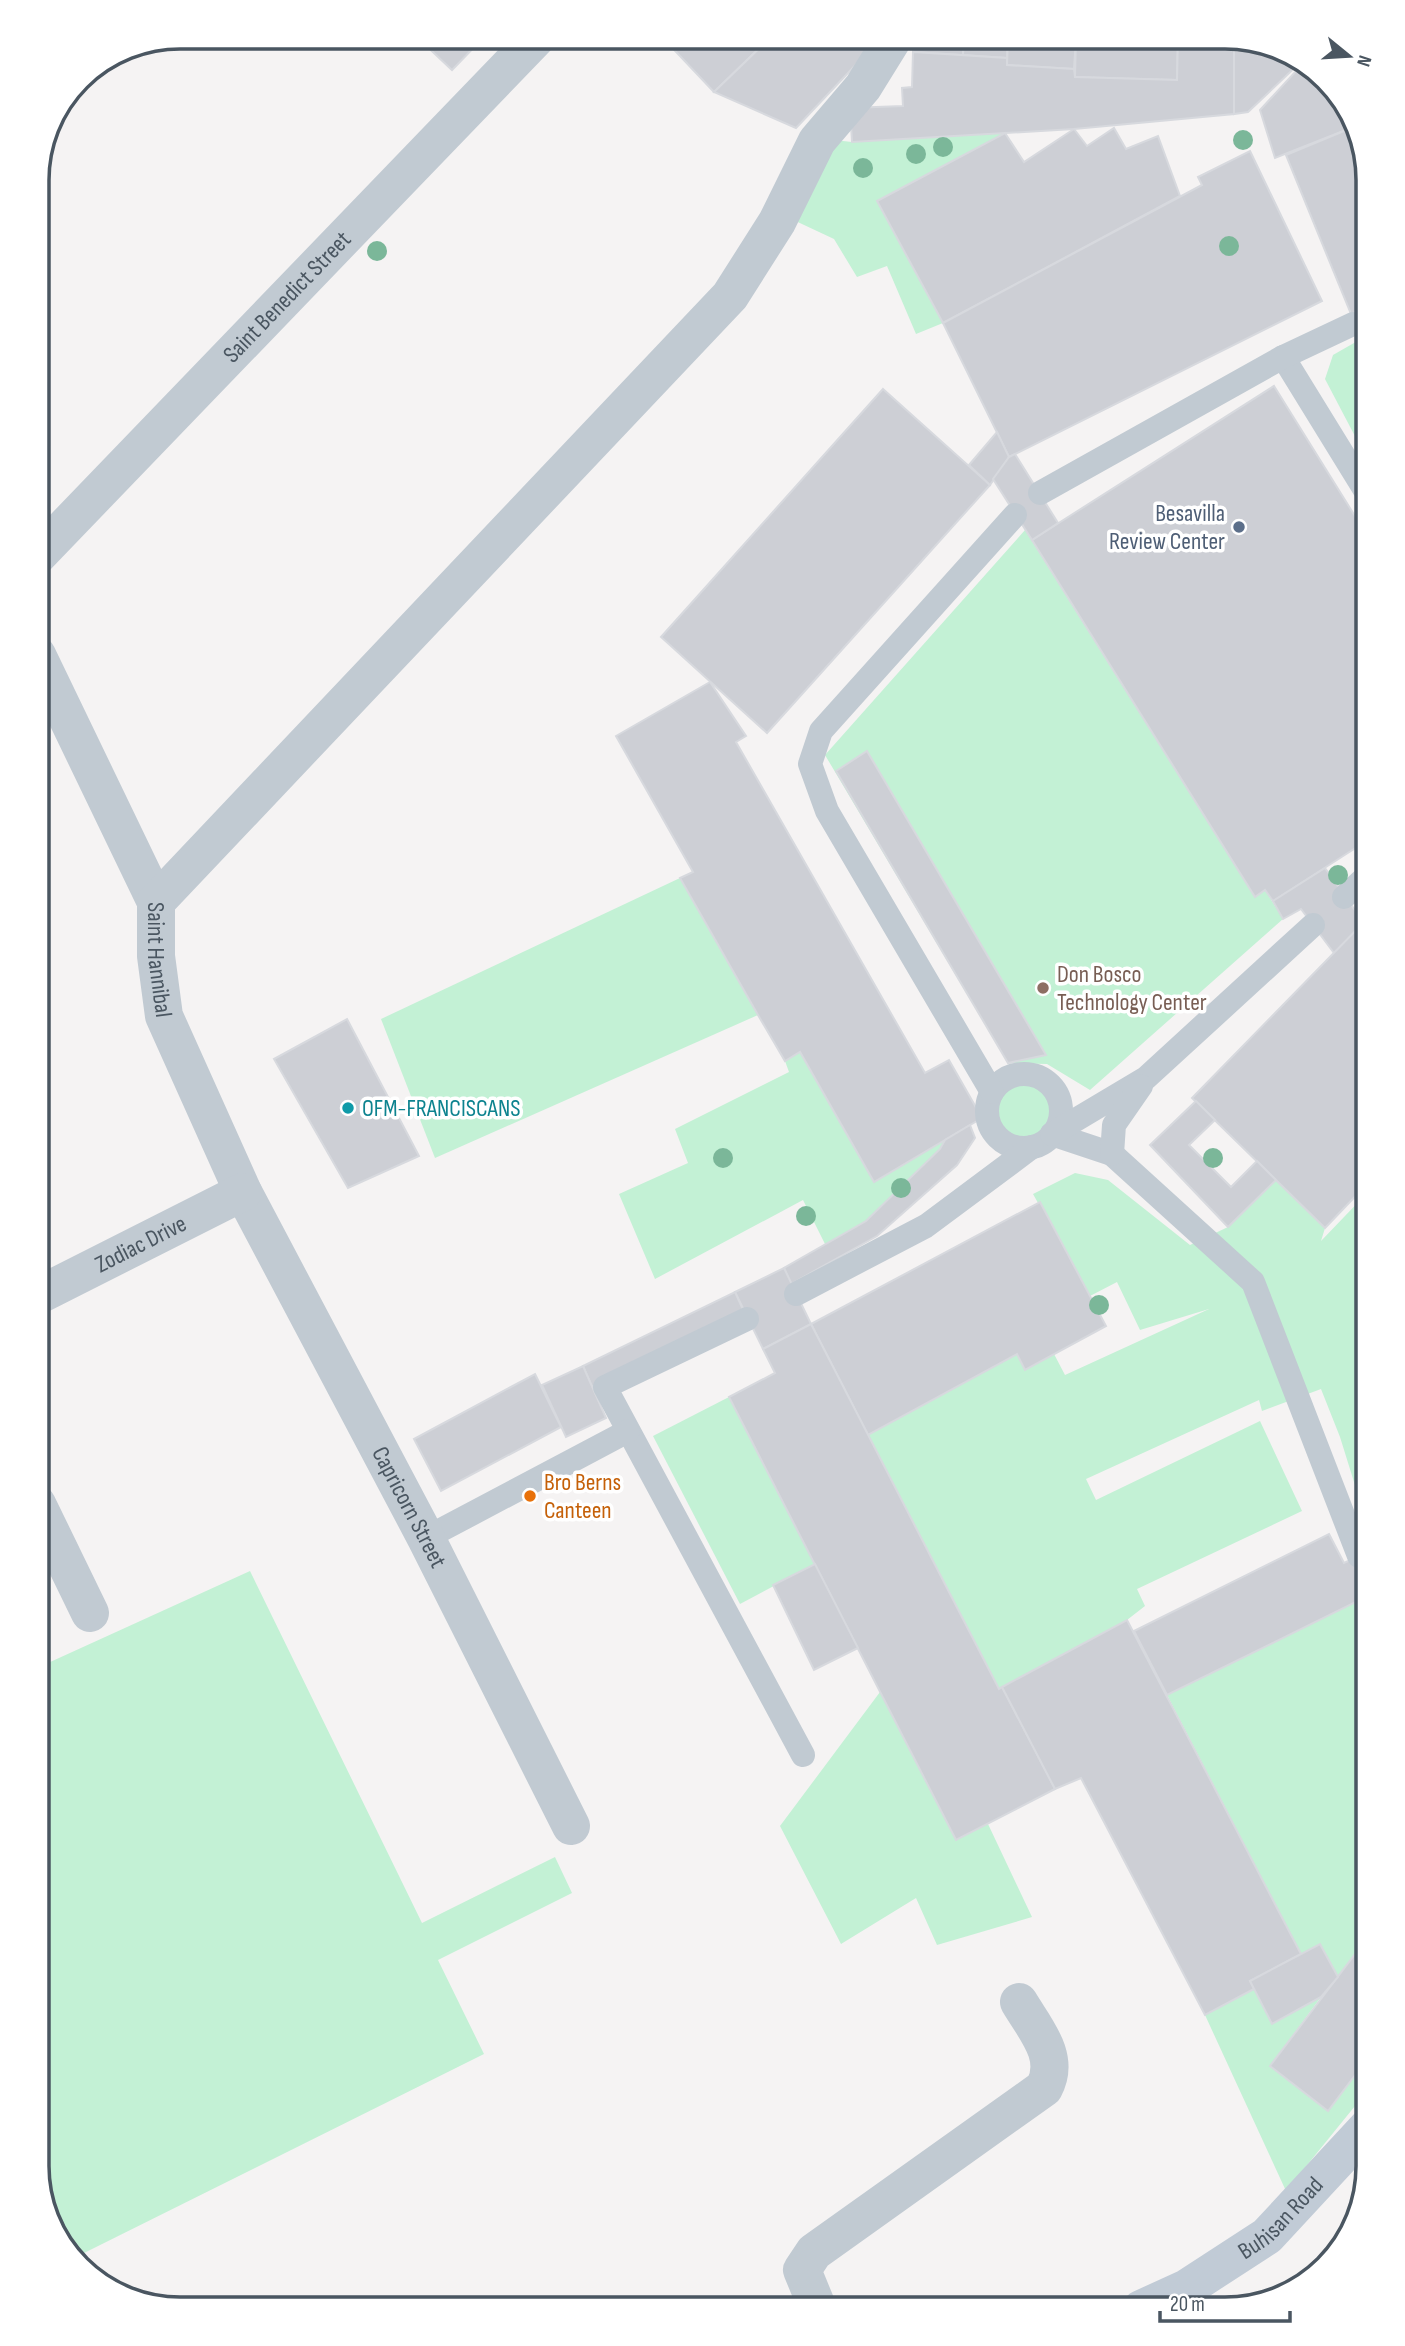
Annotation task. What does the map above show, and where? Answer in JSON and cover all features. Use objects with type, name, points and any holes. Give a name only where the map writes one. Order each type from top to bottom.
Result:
[{"type":"street","name":"Saint Benedict Street","points":[[49,544],[525,49]]},
{"type":"street","points":[[156,902],[730,296],[777,222],[817,141],[863,87],[887,49]]},
{"type":"street","name":"Saint Hannibal","points":[[49,680],[156,902],[156,956],[164,1016],[243,1192]]},
{"type":"street","name":"Zodiac Drive","points":[[49,1290],[243,1192]]},
{"type":"street","name":"Capricorn Street","points":[[243,1192],[426,1538],[571,1826]]},
{"type":"street","points":[[49,1529],[90,1613]]},
{"type":"street","points":[[813,2297],[802,2270],[814,2252],[1044,2088],[1051,2075],[1051,2057],[1019,2001]]},
{"type":"street","name":"Buhisan Road","points":[[1167,2297],[1187,2288],[1267,2236],[1356,2140]]},
{"type":"lane","points":[[1040,493],[1283,357],[1353,324]]},
{"type":"lane","points":[[1283,357],[1356,476]]},
{"type":"lane","points":[[992,1092],[827,811],[810,764],[821,730],[1015,514]]},
{"type":"lane","points":[[1344,897],[1356,886]]},
{"type":"lane","points":[[796,1294],[926,1226],[1042,1141],[1146,1078],[1313,925]]},
{"type":"lane","points":[[1042,1141],[1059,1124],[1059,1099],[1045,1081],[1022,1074],[1010,1077],[992,1092],[987,1115],[997,1138],[1008,1144],[1042,1141],[1112,1154],[1253,1282],[1356,1548]]},
{"type":"lane","points":[[1112,1154],[1114,1125],[1146,1078]]},
{"type":"lane","points":[[747,1319],[605,1387],[803,1755]]},
{"type":"lane","points":[[426,1538],[628,1431]]},
{"type":"green space","points":[[1005,133],[877,201],[943,323],[916,334],[887,266],[857,277],[834,239],[787,217],[825,139],[852,142]]},
{"type":"green space","points":[[1356,342],[1356,438],[1325,379],[1333,355]]},
{"type":"green space","points":[[1025,530],[1254,896],[1265,890],[1283,919],[1090,1090],[1047,1064],[1008,1063],[825,755]]},
{"type":"green space","points":[[680,878],[758,1015],[435,1158],[381,1019]]},
{"type":"green space","points":[[800,1052],[874,1181],[945,1140],[940,1149],[866,1221],[825,1244],[803,1200],[655,1279],[619,1194],[688,1163],[675,1129],[789,1072],[785,1061]]},
{"type":"green space","points":[[1024,1074],[1038,1077],[1050,1085],[1058,1097],[1061,1111],[1058,1125],[1050,1137],[1038,1145],[1024,1148],[1010,1145],[998,1137],[990,1125],[987,1111],[990,1097],[998,1085],[1010,1077]]},
{"type":"green space","points":[[1075,1173],[1108,1180],[1190,1245],[1228,1227],[1276,1180],[1325,1228],[1321,1241],[1356,1205],[1356,1488],[1321,1389],[1262,1411],[1259,1400],[1086,1479],[1096,1500],[1260,1421],[1302,1511],[1137,1589],[1145,1606],[1127,1620],[999,1689],[868,1435],[1017,1354],[1025,1370],[1054,1354],[1065,1375],[1209,1309],[1140,1330],[1117,1282],[1090,1296],[1033,1194]]},
{"type":"green space","points":[[729,1397],[815,1564],[740,1604],[653,1436]]},
{"type":"green space","points":[[250,1571],[422,1923],[555,1857],[572,1893],[438,1960],[484,2054],[83,2254],[62,2224],[53,2200],[49,2166],[49,1663]]},
{"type":"green space","points":[[1356,1601],[1356,1953],[1338,1977],[1320,1944],[1301,1954],[1167,1695]]},
{"type":"green space","points":[[880,1692],[956,1840],[988,1824],[1032,1917],[937,1945],[916,1898],[841,1944],[780,1826]]},
{"type":"green space","points":[[1254,1989],[1272,2024],[1321,1997],[1270,2066],[1328,2111],[1356,2074],[1356,2105],[1286,2191],[1205,2015]]},
{"type":"building","points":[[430,49],[472,49],[452,70]]},
{"type":"building","points":[[673,49],[759,49],[714,92]]},
{"type":"building","points":[[759,49],[871,49],[796,128],[714,92]]},
{"type":"building","points":[[913,49],[963,49],[963,55],[913,52]]},
{"type":"building","points":[[963,49],[1007,49],[1007,58],[963,55]]},
{"type":"building","points":[[1008,49],[1075,49],[1074,69],[1007,65]]},
{"type":"building","points":[[1076,49],[1178,49],[1177,80],[1075,77]]},
{"type":"building","points":[[1178,49],[1234,49],[1234,114],[1074,129],[852,142],[850,108],[903,106],[902,88],[912,87],[913,52],[1007,58],[1007,65],[1074,69],[1075,77],[1177,80]]},
{"type":"building","points":[[1234,49],[1267,56],[1294,69],[1248,112],[1234,114]]},
{"type":"building","points":[[1297,71],[1314,84],[1314,91],[1324,94],[1346,130],[1275,158],[1260,110]]},
{"type":"building","points":[[1114,128],[1126,149],[1158,136],[1180,196],[943,323],[877,201],[1005,133],[1024,162],[1074,129],[1087,146]]},
{"type":"building","points":[[1346,130],[1355,163],[1356,180],[1356,312],[1351,314],[1286,155]]},
{"type":"building","points":[[1250,151],[1322,301],[1009,457],[943,323],[1202,185],[1198,177]]},
{"type":"building","points":[[1356,312],[1356,326],[1351,314]]},
{"type":"building","points":[[1274,386],[1356,518],[1356,848],[1273,901],[1265,890],[1255,897],[1032,540]]},
{"type":"building","points":[[883,389],[990,485],[767,733],[661,637]]},
{"type":"building","points":[[997,432],[1009,457],[990,485],[969,465]]},
{"type":"building","points":[[1015,454],[1058,523],[1032,540],[993,479],[1009,457]]},
{"type":"building","points":[[710,682],[746,736],[736,742],[925,1073],[949,1060],[982,1118],[874,1182],[800,1052],[785,1061],[758,1015],[680,878],[693,872],[616,736]]},
{"type":"building","points":[[867,751],[1046,1055],[1008,1063],[836,771]]},
{"type":"building","points":[[1325,868],[1356,912],[1356,931],[1334,953],[1301,909],[1283,919],[1273,901]]},
{"type":"building","points":[[1356,930],[1356,1196],[1325,1228],[1192,1098]]},
{"type":"building","name":"OFM-FRANCISCANS","points":[[347,1019],[419,1156],[348,1188],[274,1059]]},
{"type":"building","points":[[1196,1101],[1215,1120],[1189,1145],[1231,1187],[1257,1161],[1276,1180],[1228,1227],[1150,1145]]},
{"type":"building","points":[[970,1125],[975,1138],[957,1165],[877,1236],[791,1284],[784,1268],[866,1221],[940,1149],[945,1140]]},
{"type":"building","points":[[1040,1202],[1106,1326],[1025,1370],[1017,1354],[868,1435],[811,1324]]},
{"type":"building","points":[[784,1268],[811,1324],[763,1349],[735,1292]]},
{"type":"building","points":[[735,1292],[745,1314],[592,1387],[583,1366]]},
{"type":"building","points":[[811,1324],[999,1689],[1002,1687],[1055,1789],[956,1840],[729,1397],[775,1373],[763,1349]]},
{"type":"building","points":[[583,1366],[606,1418],[566,1437],[542,1385]]},
{"type":"building","points":[[535,1374],[561,1427],[441,1491],[414,1439]]},
{"type":"building","points":[[1329,1534],[1344,1563],[1356,1558],[1356,1602],[1167,1695],[1134,1631]]},
{"type":"building","points":[[815,1564],[858,1648],[814,1670],[773,1585]]},
{"type":"building","points":[[1127,1620],[1301,1954],[1250,1981],[1254,1989],[1205,2015],[1081,1778],[1055,1789],[1002,1687]]},
{"type":"building","points":[[1320,1944],[1338,1977],[1321,1997],[1272,2024],[1250,1981]]},
{"type":"building","points":[[1356,1953],[1356,2074],[1328,2111],[1270,2066]]},
{"type":"place","name":"Besavilla Review Center","points":[[1239,527]]},
{"type":"place","name":"Don Bosco Technology Center","points":[[1043,988]]},
{"type":"place","name":"OFM-FRANCISCANS","points":[[348,1108]]},
{"type":"place","name":"Bro Berns Canteen","points":[[530,1496]]}]
